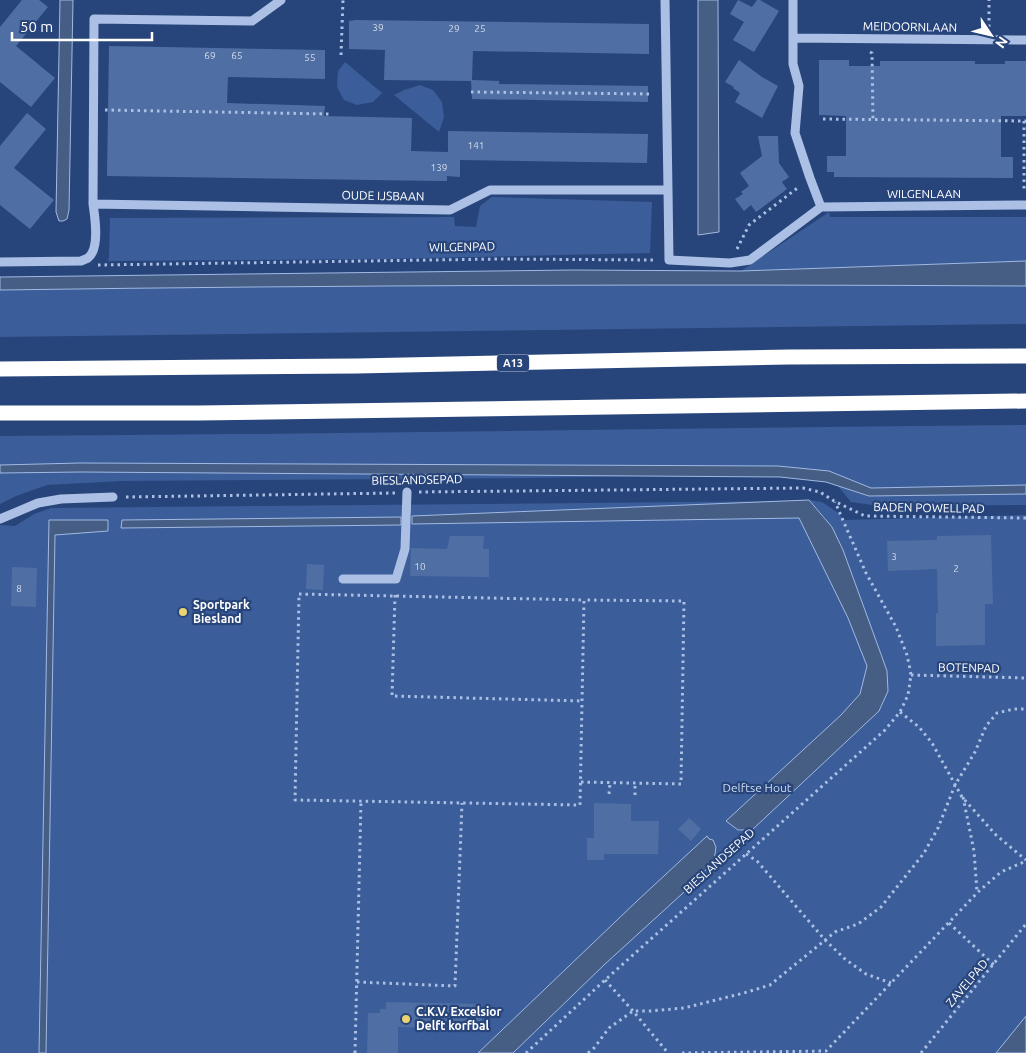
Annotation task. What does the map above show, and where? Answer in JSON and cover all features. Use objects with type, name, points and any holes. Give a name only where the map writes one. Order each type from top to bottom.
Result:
[{"type":"highway","name":"A13","points":[[0,369],[367,366],[789,357],[1026,356]]},
{"type":"highway","points":[[0,413],[198,413],[1026,401]]},
{"type":"street","points":[[0,262],[73,262],[81,261],[92,254],[96,222],[93,204],[94,19],[252,21],[281,0]]},
{"type":"street","points":[[665,0],[668,260],[730,262],[750,260],[821,207],[795,133],[799,86],[794,64],[793,0]]},
{"type":"street","name":"MEIDOORNLAAN","points":[[793,38],[1026,40]]},
{"type":"street","name":"OUDE IJSBAAN","points":[[93,204],[450,210],[490,190],[668,190]]},
{"type":"street","name":"WILGENLAAN","points":[[821,207],[1026,205]]},
{"type":"street","points":[[342,579],[396,579],[405,549],[407,492]]},
{"type":"street","points":[[0,519],[38,503],[61,499],[113,497]]},
{"type":"path","points":[[341,55],[343,0]]},
{"type":"path","points":[[989,0],[989,40]]},
{"type":"path","points":[[867,39],[868,52],[872,52],[873,120]]},
{"type":"path","points":[[471,92],[640,94]]},
{"type":"path","points":[[120,110],[329,114]]},
{"type":"path","points":[[823,119],[1025,121],[1024,192]]},
{"type":"path","points":[[730,262],[749,225],[810,178]]},
{"type":"path","name":"WILGENPAD","points":[[88,258],[96,265],[500,259],[668,260]]},
{"type":"path","name":"BIESLANDSEPAD","points":[[113,497],[790,487],[820,492],[834,502]]},
{"type":"path","points":[[834,502],[866,573],[896,626],[907,655],[911,675]]},
{"type":"path","name":"BADEN POWELLPAD","points":[[834,502],[865,516],[1026,518]]},
{"type":"path","points":[[396,579],[392,696],[582,701]]},
{"type":"path","points":[[581,782],[681,784],[684,601],[299,594],[295,800],[580,806],[584,600]]},
{"type":"path","name":"BIESLANDSEPAD","points":[[526,1053],[885,730],[900,712],[908,695],[911,675]]},
{"type":"path","name":"BOTENPAD","points":[[911,675],[1026,678]]},
{"type":"path","points":[[588,1053],[609,1028],[633,1011],[684,1008],[744,993],[770,984],[800,962],[835,932],[858,924],[881,907],[924,853],[938,828],[955,784],[975,752],[986,726],[997,713],[1014,709],[1026,709]]},
{"type":"path","points":[[682,1053],[826,1052],[978,892],[1001,872],[1026,860],[996,835],[962,797],[932,743],[920,727],[900,712]]},
{"type":"path","points":[[609,794],[610,783]]},
{"type":"path","points":[[635,783],[635,795]]},
{"type":"path","points":[[962,797],[974,851],[978,892]]},
{"type":"path","points":[[355,1053],[361,801]]},
{"type":"path","points":[[357,982],[455,986],[462,803]]},
{"type":"path","points":[[746,854],[757,861],[825,940],[845,959],[866,974],[891,983]]},
{"type":"path","points":[[949,923],[994,965]]},
{"type":"path","name":"ZAVELPAD","points":[[921,1053],[1026,924]]},
{"type":"path","points":[[605,980],[668,1053]]},
{"type":"green space","points":[[345,62],[382,93],[373,102],[357,105],[344,100],[337,87],[338,71]]},
{"type":"green space","points":[[420,85],[433,90],[442,102],[444,117],[439,132],[394,95]]},
{"type":"green space","points":[[492,197],[652,202],[650,253],[386,259],[108,261],[110,218],[454,217],[455,226],[476,227],[480,206]]},
{"type":"green space","points":[[829,212],[830,217],[1026,217],[1026,261],[741,271]]},
{"type":"green space","points":[[746,284],[1026,286],[1026,324],[0,337],[0,290]]},
{"type":"green space","points":[[1026,425],[1026,505],[880,506],[851,502],[830,478],[759,474],[122,481],[47,485],[0,504],[0,436]]},
{"type":"green space","name":"Delftse Hout","points":[[809,500],[822,502],[837,512],[844,520],[1026,515],[1026,1053],[0,1053],[0,525],[15,526],[34,514],[51,508],[791,501],[827,520]]},
{"type":"shaded area","points":[[60,0],[73,0],[69,210],[67,219],[63,221],[59,221],[56,212]]},
{"type":"shaded area","points":[[698,0],[718,0],[719,232],[698,235]]},
{"type":"shaded area","points":[[1026,261],[1026,286],[513,285],[0,290],[0,277],[574,270],[741,271]]},
{"type":"shaded area","points":[[80,463],[778,466],[829,471],[871,488],[1026,485],[1026,494],[869,496],[826,482],[780,477],[0,473],[0,465]]},
{"type":"shaded area","points":[[809,500],[832,527],[843,550],[887,671],[888,691],[879,711],[752,830],[738,830],[726,821],[841,715],[860,694],[867,666],[848,618],[799,518],[412,524],[412,516]]},
{"type":"shaded area","points":[[401,517],[401,525],[121,528],[122,520]]},
{"type":"shaded area","points":[[49,520],[108,520],[108,531],[55,535],[46,1053],[39,1053]]},
{"type":"shaded area","points":[[707,836],[713,840],[716,847],[714,861],[694,883],[605,964],[513,1053],[478,1053],[637,901]]},
{"type":"shaded area","points":[[1026,1016],[1026,1053],[996,1053]]},
{"type":"building","points":[[22,0],[39,0],[48,7],[16,46],[55,78],[31,107],[0,82],[0,27]]},
{"type":"building","points":[[738,0],[752,7],[757,0],[760,0],[779,11],[754,52],[733,40],[744,22],[730,14]]},
{"type":"building","points":[[349,21],[649,24],[649,54],[473,51],[472,80],[499,81],[499,84],[648,86],[648,102],[472,99],[471,81],[384,80],[385,50],[349,49]]},
{"type":"building","points":[[109,46],[325,50],[325,79],[228,77],[227,103],[325,106],[324,116],[412,118],[411,151],[448,152],[448,131],[648,134],[647,163],[460,160],[460,177],[447,176],[447,181],[107,176]]},
{"type":"building","points":[[739,60],[778,86],[762,118],[735,102],[740,93],[725,82]]},
{"type":"building","points":[[819,60],[849,60],[849,66],[880,66],[880,61],[975,61],[975,64],[1005,64],[1005,61],[1026,61],[1026,116],[1001,116],[1001,157],[1013,157],[1013,178],[834,177],[834,172],[827,172],[827,156],[846,156],[846,116],[819,115]]},
{"type":"building","points":[[27,113],[46,129],[14,168],[54,200],[30,229],[0,205],[0,146]]},
{"type":"building","points":[[758,136],[778,136],[779,163],[789,177],[782,182],[787,189],[756,212],[751,205],[744,211],[735,199],[743,194],[741,192],[749,186],[740,173],[762,156]]},
{"type":"building","points":[[991,535],[993,604],[985,604],[985,645],[936,646],[936,613],[938,613],[937,569],[888,571],[887,541],[937,540],[937,536]]},
{"type":"building","points":[[450,536],[484,536],[483,549],[489,549],[489,577],[410,576],[411,548],[447,549]]},
{"type":"building","points":[[307,564],[324,565],[323,590],[306,589]]},
{"type":"building","points":[[12,567],[37,568],[36,607],[11,606]]},
{"type":"building","points":[[594,803],[631,804],[631,821],[659,821],[658,854],[604,854],[604,860],[587,860],[587,838],[594,838]]},
{"type":"building","points":[[689,818],[701,829],[691,841],[678,829]]},
{"type":"building","points":[[386,1002],[482,1004],[482,1021],[468,1021],[468,1029],[398,1027],[398,1053],[367,1053],[368,1013],[380,1013],[380,1009],[386,1009]]},
{"type":"place","name":"Sportpark Biesland","points":[[183,612]]},
{"type":"place","name":"C.K.V. Excelsior Delft korfbal","points":[[406,1019]]}]
